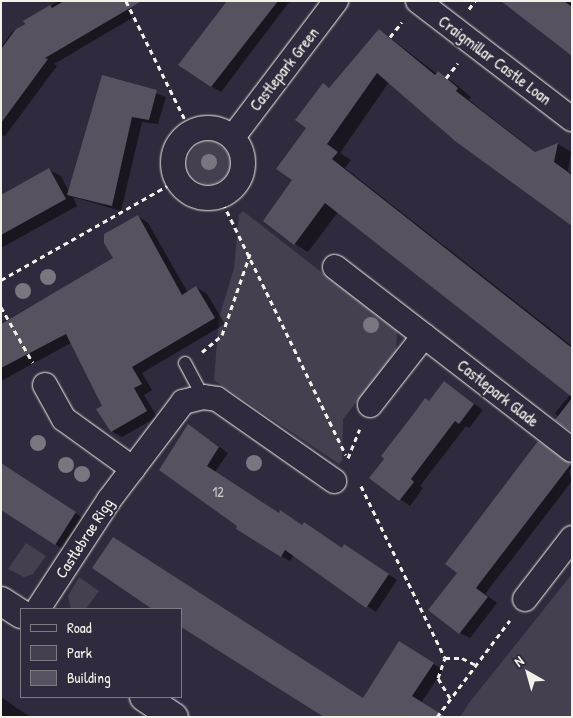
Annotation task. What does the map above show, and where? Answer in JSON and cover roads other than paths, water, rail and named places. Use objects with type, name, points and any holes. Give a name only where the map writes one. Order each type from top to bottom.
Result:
[{"type":"street","name":"Castlepark Green","points":[[233,137],[336,1]]},
{"type":"street","name":"Craigmillar Castle Loan","points":[[418,1],[572,118]]},
{"type":"street","points":[[212,128],[233,137],[240,149],[243,167],[236,184],[220,195],[201,197],[191,194],[178,180],[174,155],[181,141],[191,132],[212,128]]},
{"type":"street","name":"Castlepark Glade","points":[[336,267],[572,450]]},
{"type":"street","points":[[370,405],[424,336]]},
{"type":"street","points":[[45,385],[64,418],[133,469]]},
{"type":"street","points":[[203,397],[217,399],[347,475]]},
{"type":"street","name":"Castlebrae Rigg","points":[[39,608],[108,500],[183,402],[203,397]]},
{"type":"street","points":[[524,599],[572,538]]},
{"type":"street","points":[[1,601],[20,613]]},
{"type":"street","points":[[146,698],[174,717]]},
{"type":"lane","points":[[185,363],[203,397]]}]
